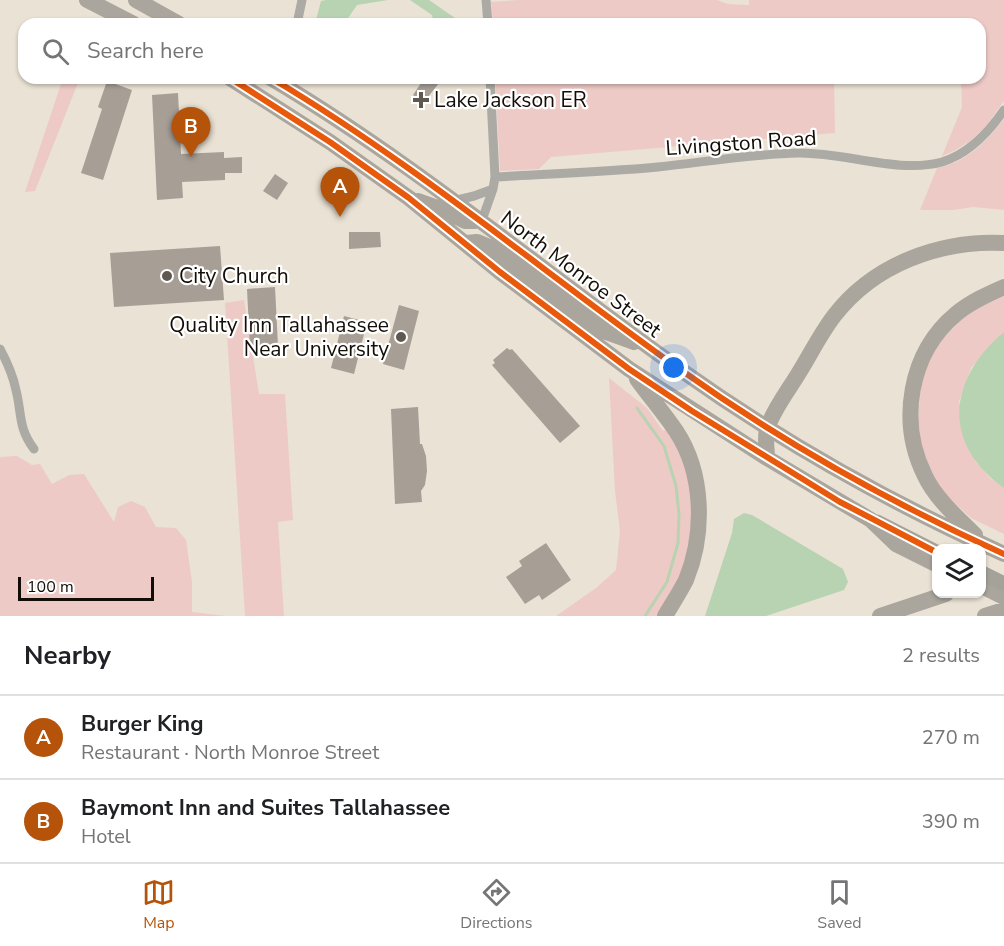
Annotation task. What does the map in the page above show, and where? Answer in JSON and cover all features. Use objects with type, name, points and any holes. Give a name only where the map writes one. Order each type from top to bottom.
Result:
[{"type":"highway","points":[[87,0],[122,18]]},
{"type":"highway","points":[[131,18],[136,0],[168,18]]},
{"type":"highway","points":[[239,84],[330,142],[409,198],[629,369],[767,458],[871,520],[896,544],[932,558]]},
{"type":"highway","name":"North Monroe Street","points":[[282,84],[482,220],[650,348],[767,428],[891,500],[984,544]]},
{"type":"highway","points":[[409,198],[446,211],[465,221],[482,220]]},
{"type":"highway","points":[[465,243],[477,242],[489,247],[598,329],[650,348]]},
{"type":"highway","points":[[767,458],[767,428],[834,316],[854,295],[886,270],[928,251],[987,242],[1004,243]]},
{"type":"highway","points":[[984,544],[944,503],[926,477],[914,451],[909,422],[911,390],[920,362],[936,335],[956,314],[1004,287]]},
{"type":"highway","points":[[629,369],[677,432],[692,467],[697,491],[698,525],[694,552],[686,579],[665,616]]},
{"type":"highway","name":"North Monroe Street","points":[[986,545],[1004,554]]},
{"type":"highway","points":[[986,579],[1004,573]]},
{"type":"highway","points":[[986,588],[1004,597]]},
{"type":"highway","points":[[880,616],[934,598]]},
{"type":"highway","points":[[985,616],[1004,610]]},
{"type":"main road","points":[[986,575],[1004,584]]},
{"type":"street","points":[[298,18],[302,0]]},
{"type":"street","points":[[486,0],[488,18]]},
{"type":"street","points":[[258,96],[269,84]]},
{"type":"street","points":[[482,220],[495,177],[490,84]]},
{"type":"street","name":"Livingston Road","points":[[495,177],[656,167],[791,153],[839,156],[898,165],[928,165],[948,160],[965,151],[981,137],[1004,110]]},
{"type":"street","points":[[453,201],[493,189]]},
{"type":"street","points":[[0,349],[16,390],[21,427],[34,449]]},
{"type":"shaded area","points":[[388,0],[357,5],[348,18],[317,18],[321,1]]},
{"type":"shaded area","points":[[410,0],[429,0],[455,18],[433,18],[432,15]]},
{"type":"shaded area","points":[[717,0],[728,4],[749,5],[749,0],[1004,0],[1004,101],[986,126],[970,141],[942,156],[962,107],[961,84],[986,84],[986,18],[492,18],[491,2]]},
{"type":"shaded area","points":[[61,84],[78,84],[35,191],[25,192]]},
{"type":"shaded area","points":[[495,84],[834,84],[835,133],[551,157],[539,169],[500,171]]},
{"type":"shaded area","points":[[1004,119],[1004,210],[973,207],[953,210],[920,210],[937,168],[957,161],[975,150]]},
{"type":"shaded area","points":[[1004,294],[1004,332],[971,368],[959,401],[976,462],[990,478],[1004,488],[1004,534],[971,518],[944,493],[926,462],[917,427],[922,376],[940,341],[972,309]]},
{"type":"shaded area","points":[[244,300],[259,394],[285,394],[293,520],[278,522],[284,616],[245,616],[225,303]]},
{"type":"shaded area","points":[[1004,332],[1004,488],[984,470],[970,451],[962,431],[959,411],[963,390],[972,370],[985,350]]},
{"type":"shaded area","points":[[609,378],[647,408],[663,431],[669,427],[692,482],[691,551],[662,616],[556,616],[596,588],[616,570],[620,531],[615,491]]},
{"type":"shaded area","points":[[17,456],[32,465],[40,464],[52,484],[69,475],[84,474],[114,522],[118,507],[131,501],[145,507],[156,527],[176,528],[186,540],[192,582],[192,612],[226,616],[0,616],[0,457]]},
{"type":"shaded area","points":[[744,513],[752,515],[843,569],[848,582],[844,590],[766,616],[705,616],[732,533],[734,519]]},
{"type":"building","points":[[106,84],[115,84],[132,90],[103,180],[81,173],[102,109],[98,107]]},
{"type":"building","points":[[420,84],[438,84],[424,102],[413,95]]},
{"type":"building","points":[[178,93],[181,154],[224,152],[224,158],[242,157],[242,173],[225,173],[225,180],[182,182],[183,198],[157,200],[152,95]]},
{"type":"building","points":[[275,174],[288,183],[277,200],[263,191]]},
{"type":"building","points":[[349,232],[380,232],[381,247],[349,249]]},
{"type":"building","name":"City Church","points":[[220,246],[224,300],[114,307],[110,253]]},
{"type":"building","points":[[275,287],[278,346],[273,346],[273,350],[257,351],[257,347],[250,348],[247,289]]},
{"type":"building","name":"Quality Inn Tallahassee Near University","points":[[399,305],[419,311],[404,370],[383,364]]},
{"type":"building","points":[[344,316],[367,322],[354,374],[331,368]]},
{"type":"building","points":[[507,348],[512,349],[580,426],[560,443],[492,365],[495,363],[493,360]]},
{"type":"building","points":[[418,407],[420,444],[426,456],[427,471],[425,485],[421,491],[422,502],[395,504],[391,409]]},
{"type":"building","points":[[546,543],[571,580],[542,600],[539,595],[525,604],[506,577],[522,566],[519,561]]},
{"type":"waterway","points":[[637,408],[664,446],[676,486],[679,514],[678,543],[667,582],[645,616]]},
{"type":"cycle path","points":[[239,84],[330,142],[409,198],[500,272],[629,369],[692,411],[840,502],[932,550]]},
{"type":"cycle path","points":[[281,84],[377,146],[681,370],[758,422],[838,470],[920,514],[1004,554]]},
{"type":"place","name":"Lake Jackson ER","points":[[421,100]]},
{"type":"place","name":"Baymont Inn and Suites Tallahassee","points":[[191,157]]},
{"type":"place","name":"Burger King","points":[[340,217]]},
{"type":"place","name":"City Church","points":[[167,276]]},
{"type":"place","name":"Quality Inn Tallahassee Near University","points":[[401,337]]}]
